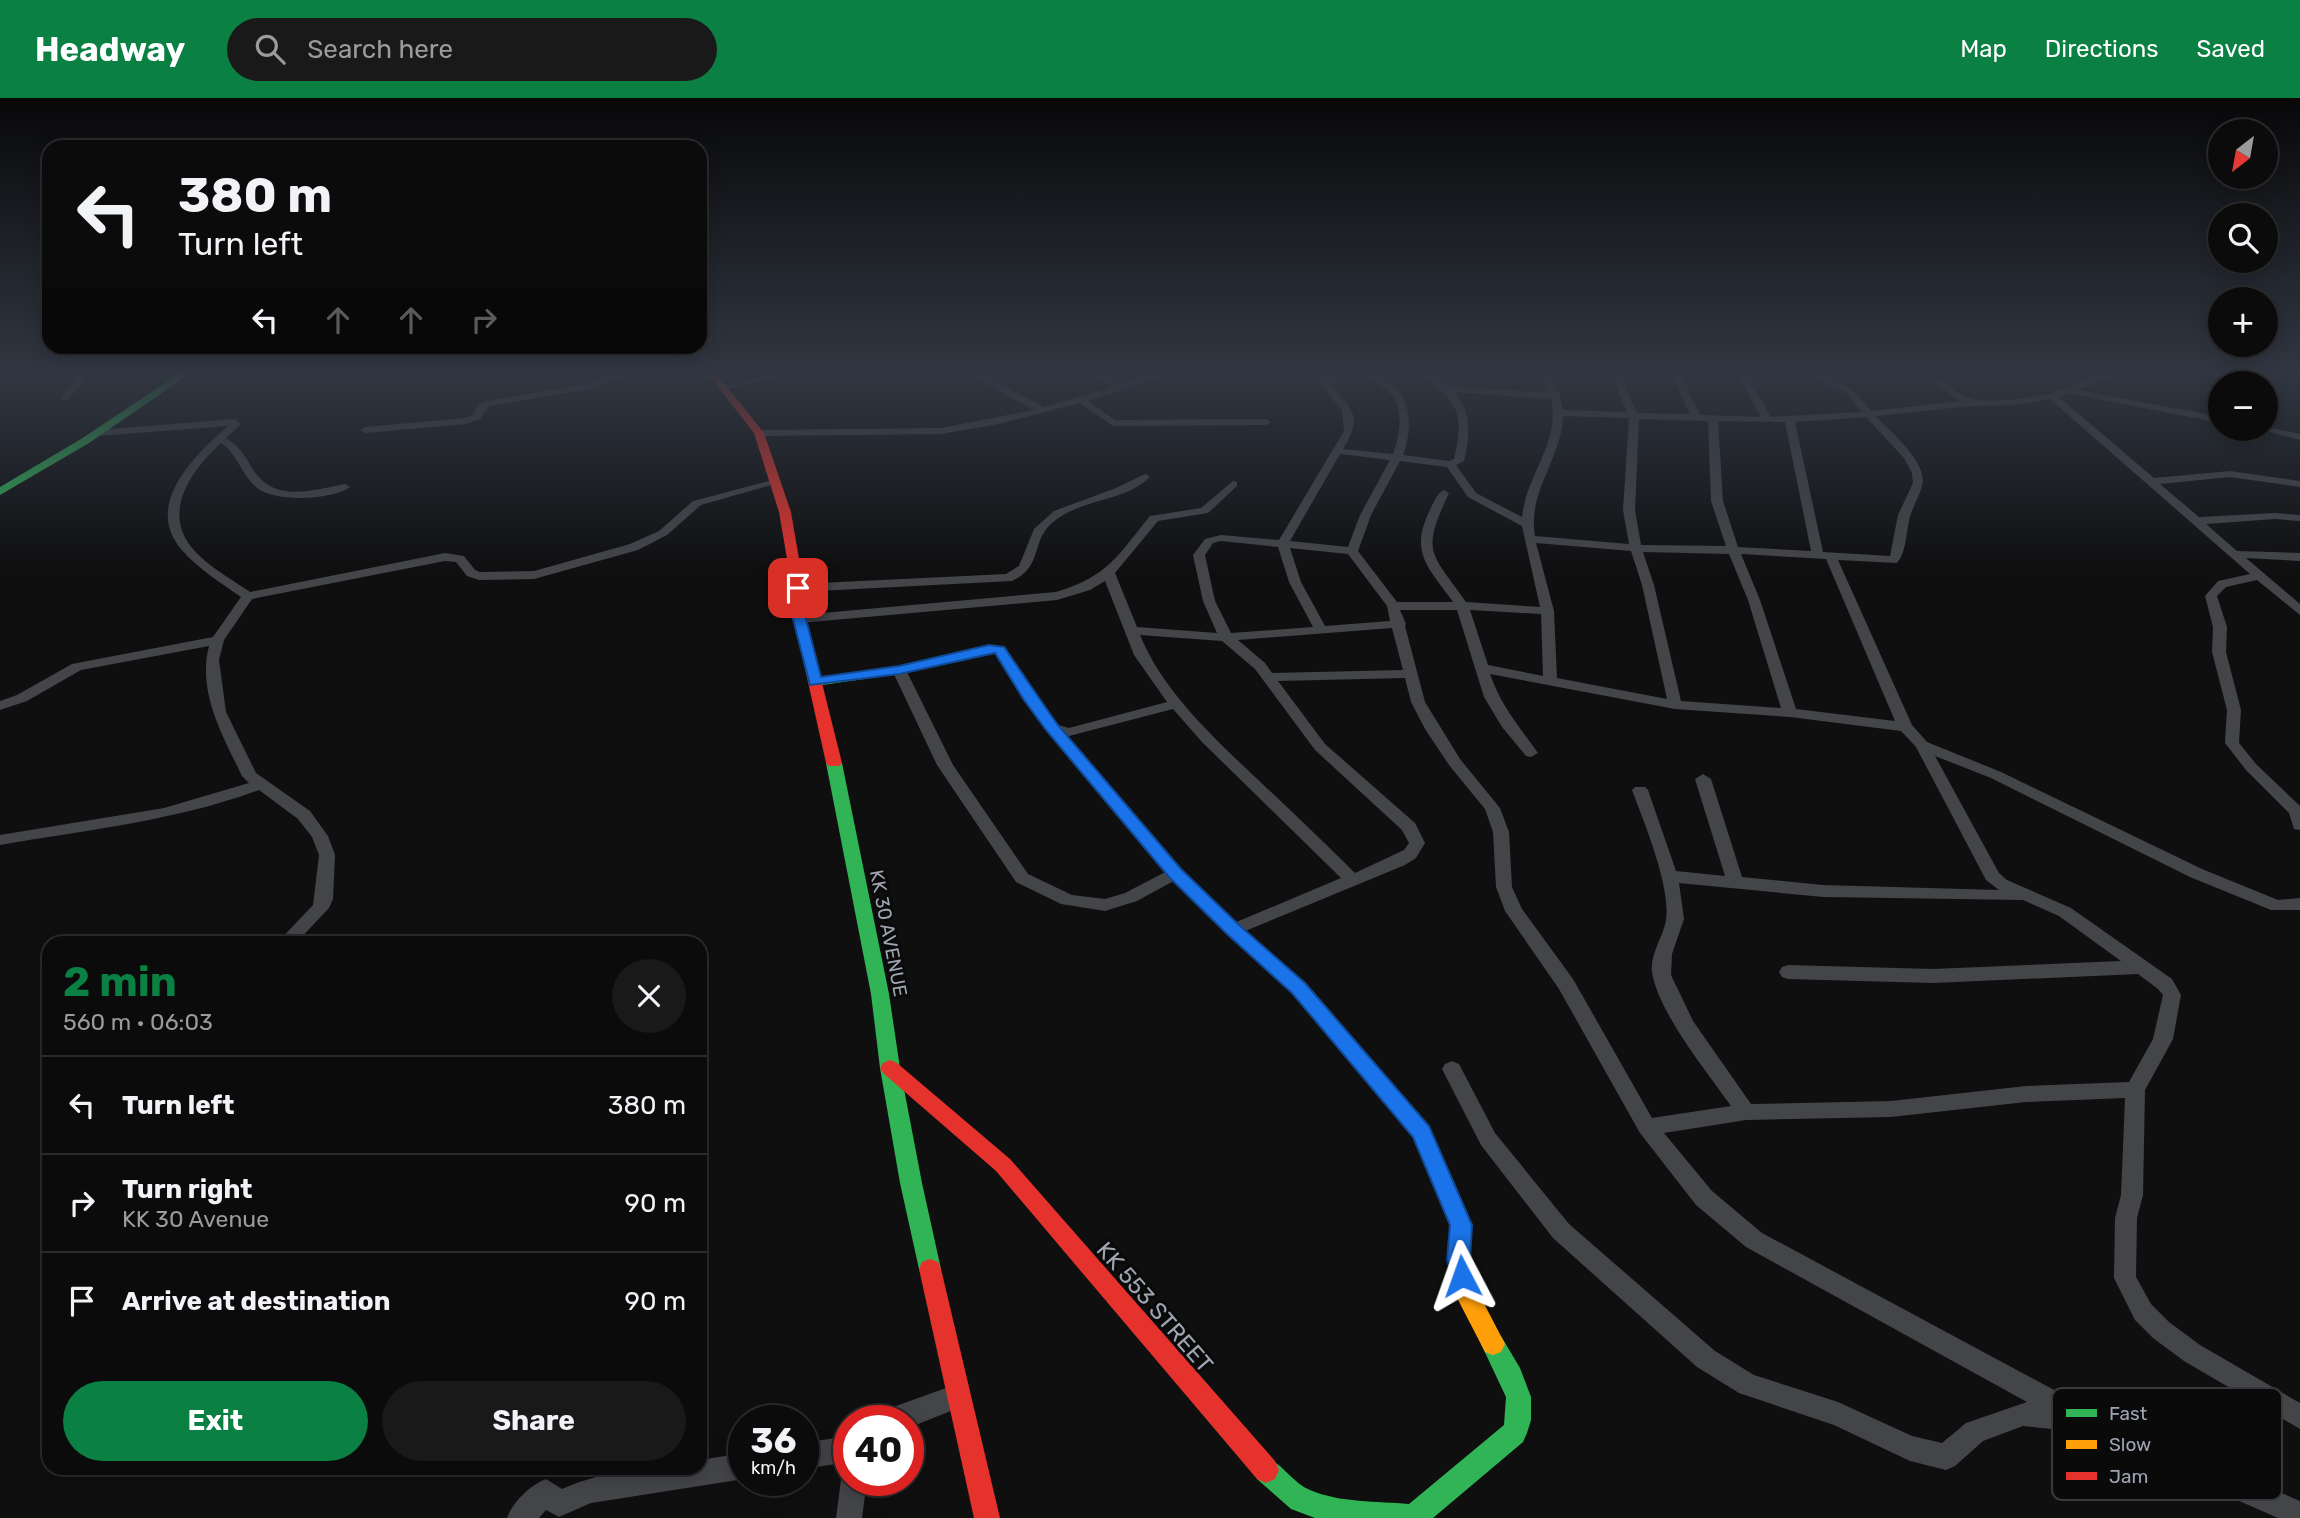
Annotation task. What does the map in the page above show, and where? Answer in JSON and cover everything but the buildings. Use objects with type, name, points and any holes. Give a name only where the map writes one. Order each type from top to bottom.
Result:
[{"type":"main road","points":[[0,492],[87,439]]},
{"type":"main road","name":"KK 30 AVENUE","points":[[761,439],[785,512],[798,588],[800,619],[880,994],[890,1068],[911,1183],[957,1396],[987,1518]]},
{"type":"main road","points":[[815,682],[899,670],[989,649],[1000,650],[1031,700],[1052,727],[1175,873],[1233,930],[1299,988],[1422,1132],[1461,1225],[1458,1260],[1466,1292],[1519,1395],[1522,1415],[1514,1433],[1413,1518]]},
{"type":"main road","name":"KK 553 STREET","points":[[890,1068],[1003,1165],[1268,1472],[1300,1500],[1332,1510],[1413,1518]]},
{"type":"street","points":[[219,439],[190,468],[175,498],[172,514],[181,543],[248,596]]},
{"type":"street","points":[[222,439],[235,447],[254,480],[272,495],[345,487]]},
{"type":"street","points":[[1321,630],[1295,582],[1283,544],[1298,511],[1344,439]]},
{"type":"street","points":[[1352,551],[1367,511],[1398,459],[1404,439]]},
{"type":"street","points":[[1337,451],[1450,464],[1459,461],[1465,439]]},
{"type":"street","points":[[1550,680],[1548,611],[1526,524],[1536,478],[1556,439]]},
{"type":"street","points":[[1633,439],[1629,510],[1675,705]]},
{"type":"street","points":[[1714,439],[1717,501],[1731,550],[1754,600],[1790,713]]},
{"type":"street","points":[[1794,439],[1824,557],[1905,727],[1922,745],[1992,876],[2001,884],[2065,912],[2165,984],[2172,995],[2162,1039],[2135,1090],[2132,1195],[2126,1218],[2125,1278],[2143,1311],[2161,1330],[2192,1353],[2251,1388]]},
{"type":"street","points":[[1529,539],[1636,548],[1731,550],[1893,560],[1896,557],[1904,515],[1917,483],[1917,473],[1909,457],[1892,439]]},
{"type":"street","points":[[2102,439],[2300,611]]},
{"type":"street","points":[[1450,464],[1472,495],[1526,524]]},
{"type":"street","points":[[2151,482],[2230,474],[2300,484]]},
{"type":"street","points":[[798,588],[1008,578],[1019,575],[1026,569],[1040,528],[1048,520],[1078,502],[1120,493],[1145,477]]},
{"type":"street","points":[[293,936],[320,908],[324,899],[327,855],[320,836],[304,815],[250,776],[219,712],[212,660],[217,640],[248,596],[445,557],[460,559],[471,573],[479,576],[534,575],[651,541],[697,503],[776,482]]},
{"type":"street","points":[[800,619],[1057,596],[1094,583],[1108,572],[1154,518],[1166,514],[1204,511],[1233,484]]},
{"type":"street","points":[[1444,493],[1428,526],[1425,546],[1430,560],[1462,606],[1491,697],[1507,724],[1531,753]]},
{"type":"street","points":[[2197,521],[2275,516],[2300,518]]},
{"type":"street","points":[[1233,930],[1399,861],[1410,854],[1417,843],[1409,827],[1320,747],[1298,721],[1269,677],[1226,637],[1209,601],[1199,555],[1214,538],[1352,551],[1397,615],[1418,702],[1432,729],[1454,762],[1492,808],[1502,832],[1504,887],[1514,911],[1566,984],[1647,1128],[1704,1198],[1754,1240],[2052,1402]]},
{"type":"street","points":[[2235,554],[2300,557]]},
{"type":"street","points":[[1108,572],[1141,655],[1176,704],[1207,738],[1353,880]]},
{"type":"street","points":[[2260,576],[2221,584],[2211,596],[2220,627],[2219,652],[2234,710],[2232,743],[2250,767],[2296,811],[2300,825]]},
{"type":"street","points":[[1131,632],[1226,637],[1321,630],[1462,606],[1548,611]]},
{"type":"street","points":[[0,706],[22,698],[77,667],[217,640]]},
{"type":"street","points":[[1481,668],[1675,705],[1790,713],[1905,727]]},
{"type":"street","points":[[899,670],[945,765],[1022,878],[1038,889],[1100,906],[1118,902],[1175,873]]},
{"type":"street","points":[[1269,677],[1410,674]]},
{"type":"street","points":[[1052,727],[1069,732],[1176,704]]},
{"type":"street","points":[[1922,745],[1996,775],[2196,873],[2277,906],[2300,904]]},
{"type":"street","points":[[1703,779],[1735,882]]},
{"type":"street","points":[[0,840],[156,816],[228,798],[260,785]]},
{"type":"street","points":[[1640,790],[1669,876],[1676,917],[1661,972],[1668,992],[1688,1025],[1746,1112]]},
{"type":"street","points":[[1669,876],[1823,891],[2028,896]]},
{"type":"street","points":[[1788,972],[1933,976],[2142,967]]},
{"type":"street","points":[[1452,1069],[1488,1139],[1561,1231],[1706,1359],[1748,1385],[1838,1414],[1910,1448],[1946,1457],[1975,1432],[2023,1414],[2052,1418]]},
{"type":"street","points":[[1647,1128],[1746,1112],[1891,1108],[2026,1094],[2135,1090]]},
{"type":"street","points":[[924,1408],[957,1396]]},
{"type":"street","points":[[2282,1406],[2300,1417]]},
{"type":"street","points":[[707,1472],[728,1468]]},
{"type":"street","points":[[520,1518],[546,1492],[558,1504],[589,1490],[686,1475]]},
{"type":"street","points":[[849,1518],[852,1496]]},
{"type":"street","points":[[2268,1500],[2300,1514]]},
{"type":"traffic: fast","points":[[0,492],[88,439]]},
{"type":"traffic: fast","points":[[815,682],[899,670],[989,649],[1000,650],[1051,727],[1118,806]]},
{"type":"traffic: fast","points":[[834,763],[880,994],[890,1068],[911,1183],[930,1269]]},
{"type":"traffic: fast","points":[[1266,1470],[1300,1500],[1332,1510],[1413,1518],[1514,1433],[1520,1408],[1519,1397],[1493,1344]]},
{"type":"traffic: slow","points":[[1334,1029],[1422,1132],[1461,1225],[1458,1260],[1466,1292],[1493,1344]]},
{"type":"traffic: jam","points":[[761,439],[785,512],[798,588],[800,619],[834,763]]},
{"type":"traffic: jam","points":[[1118,806],[1175,873],[1233,930],[1299,988],[1334,1029]]},
{"type":"traffic: jam","points":[[890,1068],[1003,1165],[1266,1470]]},
{"type":"traffic: jam","points":[[930,1269],[987,1518]]},
{"type":"route","points":[[798,588],[800,619],[815,682],[899,670],[989,649],[1000,650],[1031,700],[1052,727],[1175,873],[1233,930],[1299,988],[1422,1132],[1461,1225],[1458,1260],[1462,1276]]}]
